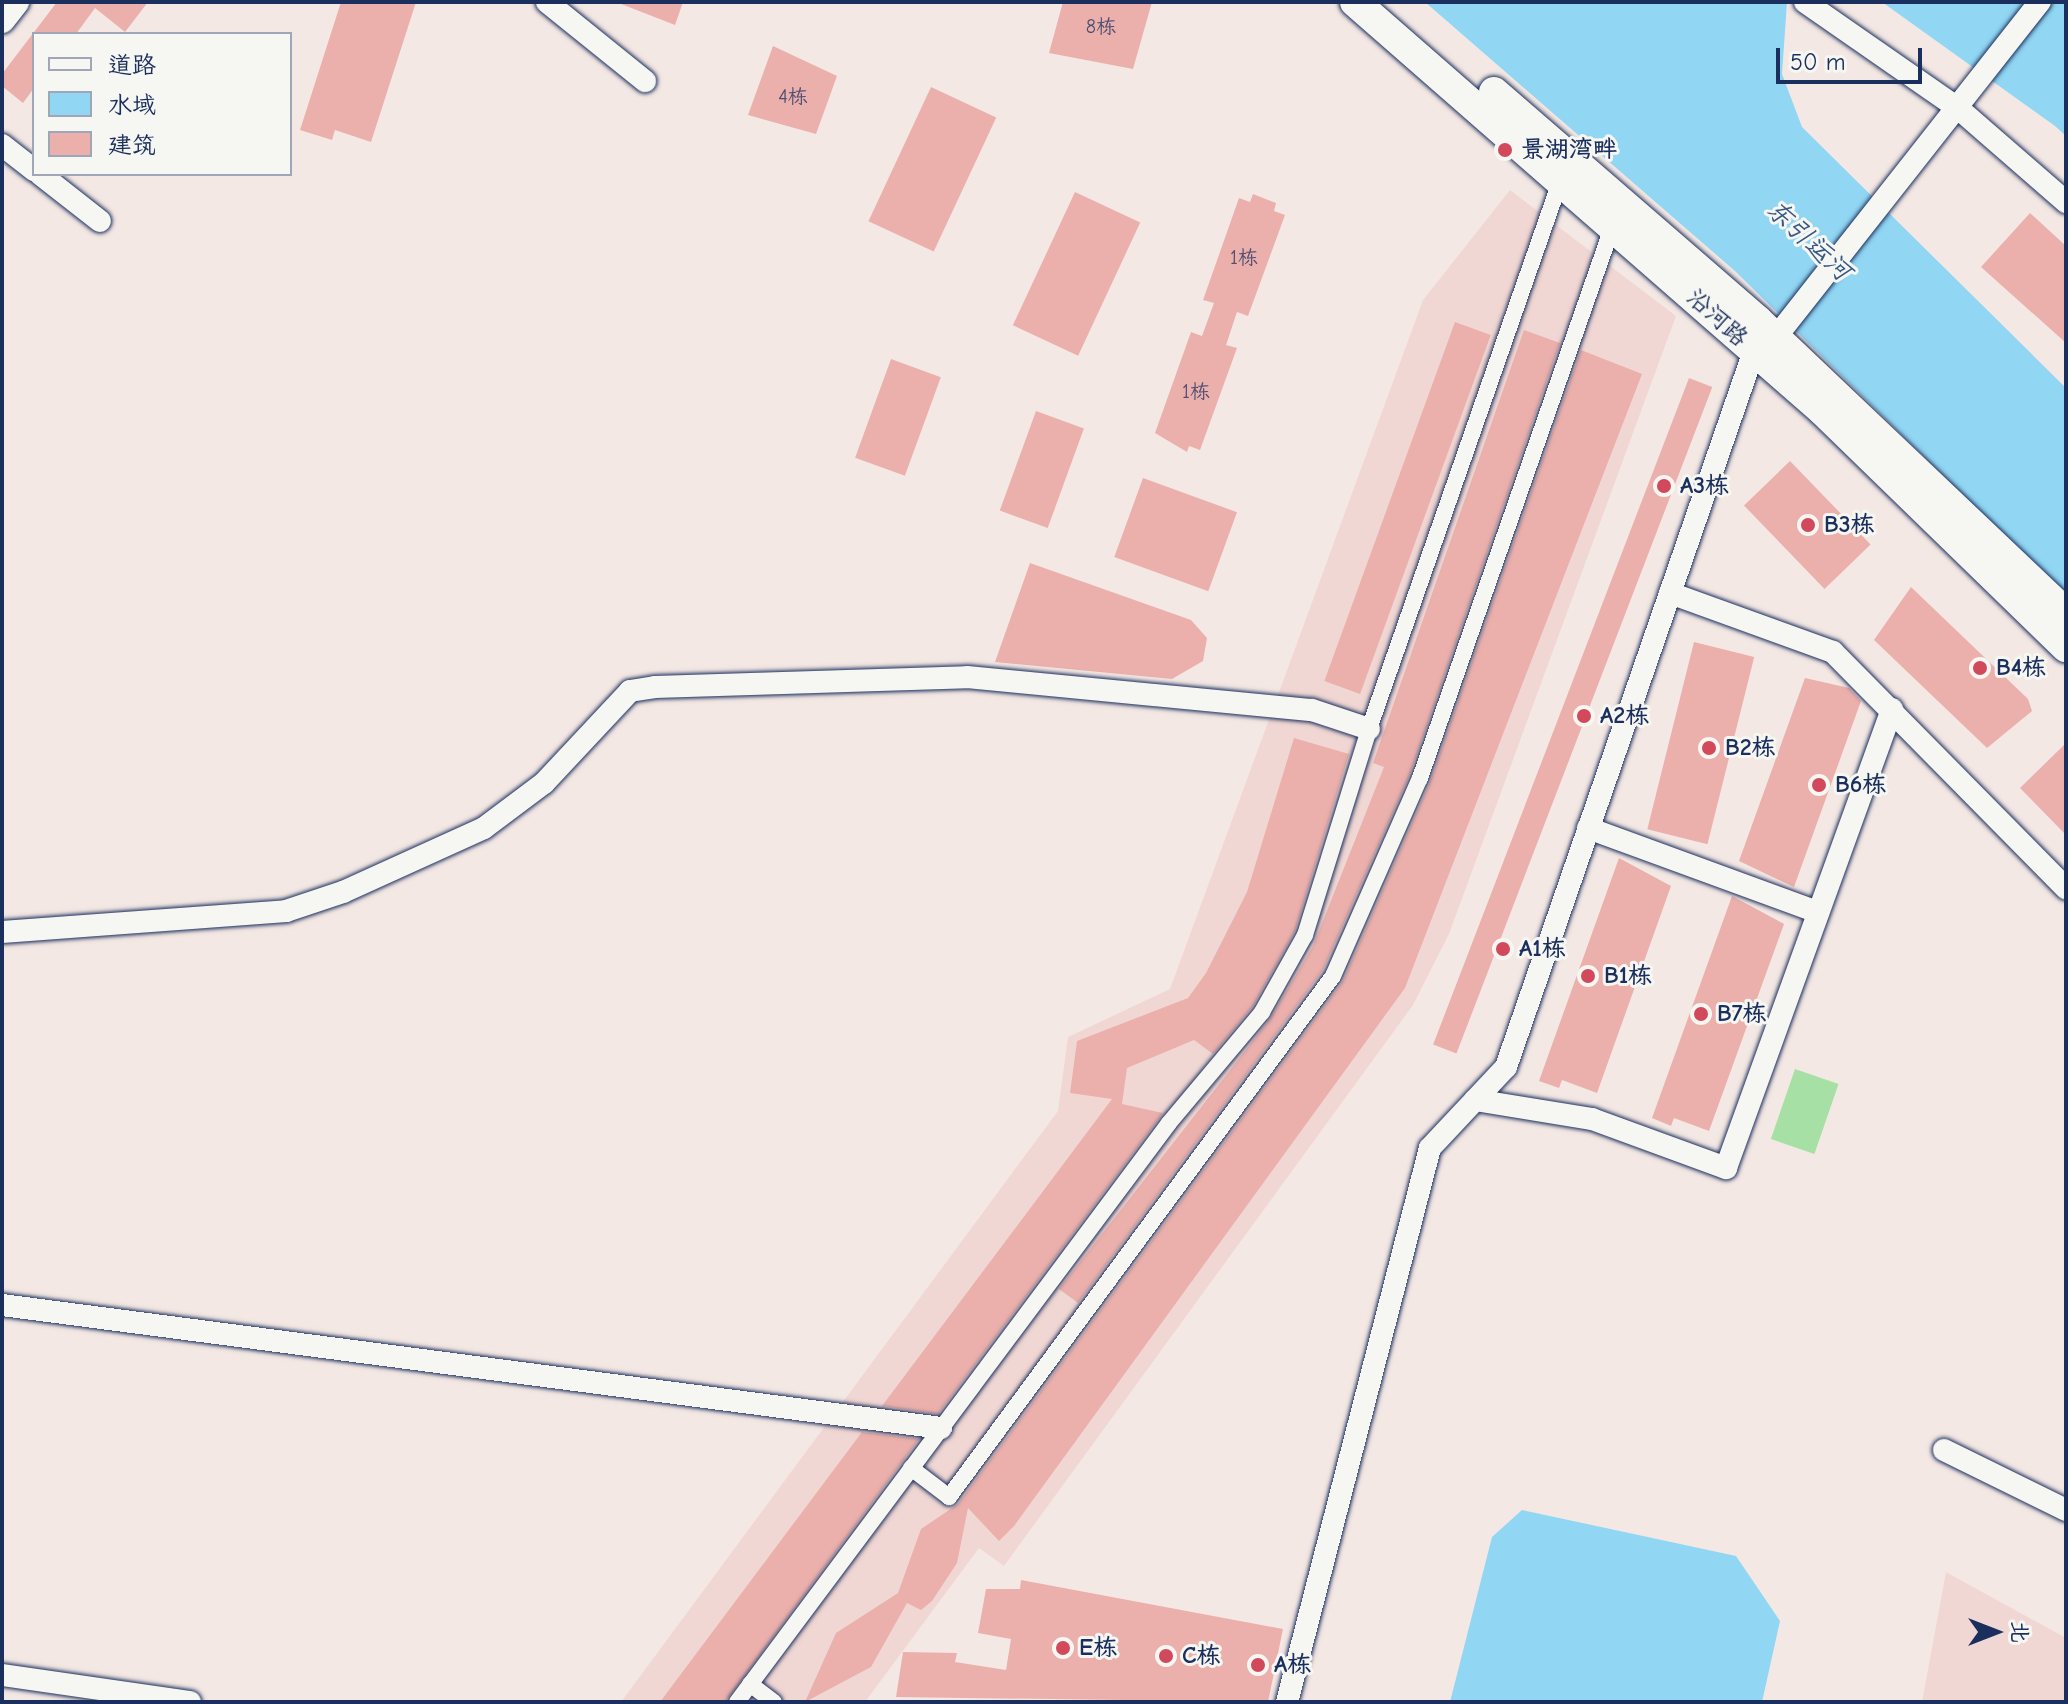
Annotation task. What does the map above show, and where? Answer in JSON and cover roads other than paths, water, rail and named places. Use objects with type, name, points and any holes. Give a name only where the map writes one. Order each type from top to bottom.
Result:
[{"type":"main road","name":"沿河路","points":[[1355,2],[1613,225],[1771,339],[2066,647]]},
{"type":"main road","name":"沿河路","points":[[1387,2],[1771,339],[2066,613]]},
{"type":"street","points":[[2,20],[16,2]]},
{"type":"street","points":[[547,2],[645,81]]},
{"type":"street","points":[[1287,1702],[1430,1148],[1506,1067],[1670,593],[1771,339],[1884,203],[2040,2]]},
{"type":"street","points":[[1808,4],[1964,102],[2066,202]]},
{"type":"street","points":[[2,145],[32,168]]},
{"type":"street","points":[[43,176],[100,221]]},
{"type":"street","points":[[737,1702],[1169,1123],[1262,1012],[1305,935],[1369,729],[1561,178]]},
{"type":"street","points":[[911,1468],[949,1497],[1333,976],[1420,778],[1613,225]]},
{"type":"street","points":[[1670,593],[1833,652],[2066,888]]},
{"type":"street","points":[[2,932],[286,911],[343,892],[484,828],[544,783],[630,691],[655,687],[967,677],[1312,710],[1369,729]]},
{"type":"street","points":[[1475,1100],[1592,1119],[1726,1168],[1892,709]]},
{"type":"street","points":[[1588,828],[1818,912]]},
{"type":"street","points":[[2,1305],[941,1428]]},
{"type":"street","points":[[1944,1450],[2066,1510]]},
{"type":"street","points":[[2,1675],[190,1702]]},
{"type":"street","points":[[750,1684],[774,1702]]},
{"type":"water","name":"东引运河","points":[[1425,2],[1787,2],[1782,74],[1802,127],[2066,388],[2066,596],[1735,271]]},
{"type":"water","points":[[1882,2],[2066,2],[2066,136],[2055,126]]},
{"type":"water","points":[[1522,1510],[1736,1556],[1780,1621],[1762,1702],[1450,1702],[1492,1537]]},
{"type":"place","name":"景湖湾畔","points":[[1505,150]]},
{"type":"place","name":"A3栋","points":[[1664,486]]},
{"type":"place","name":"B3栋","points":[[1808,525]]},
{"type":"place","name":"B4栋","points":[[1980,668]]},
{"type":"place","name":"A2栋","points":[[1584,716]]},
{"type":"place","name":"B2栋","points":[[1709,748]]},
{"type":"place","name":"B6栋","points":[[1819,785]]},
{"type":"place","name":"A1栋","points":[[1503,949]]},
{"type":"place","name":"B1栋","points":[[1588,976]]},
{"type":"place","name":"B7栋","points":[[1701,1014]]},
{"type":"place","name":"E栋","points":[[1063,1648]]},
{"type":"place","name":"C栋","points":[[1166,1656]]},
{"type":"place","name":"A栋","points":[[1258,1665]]}]
